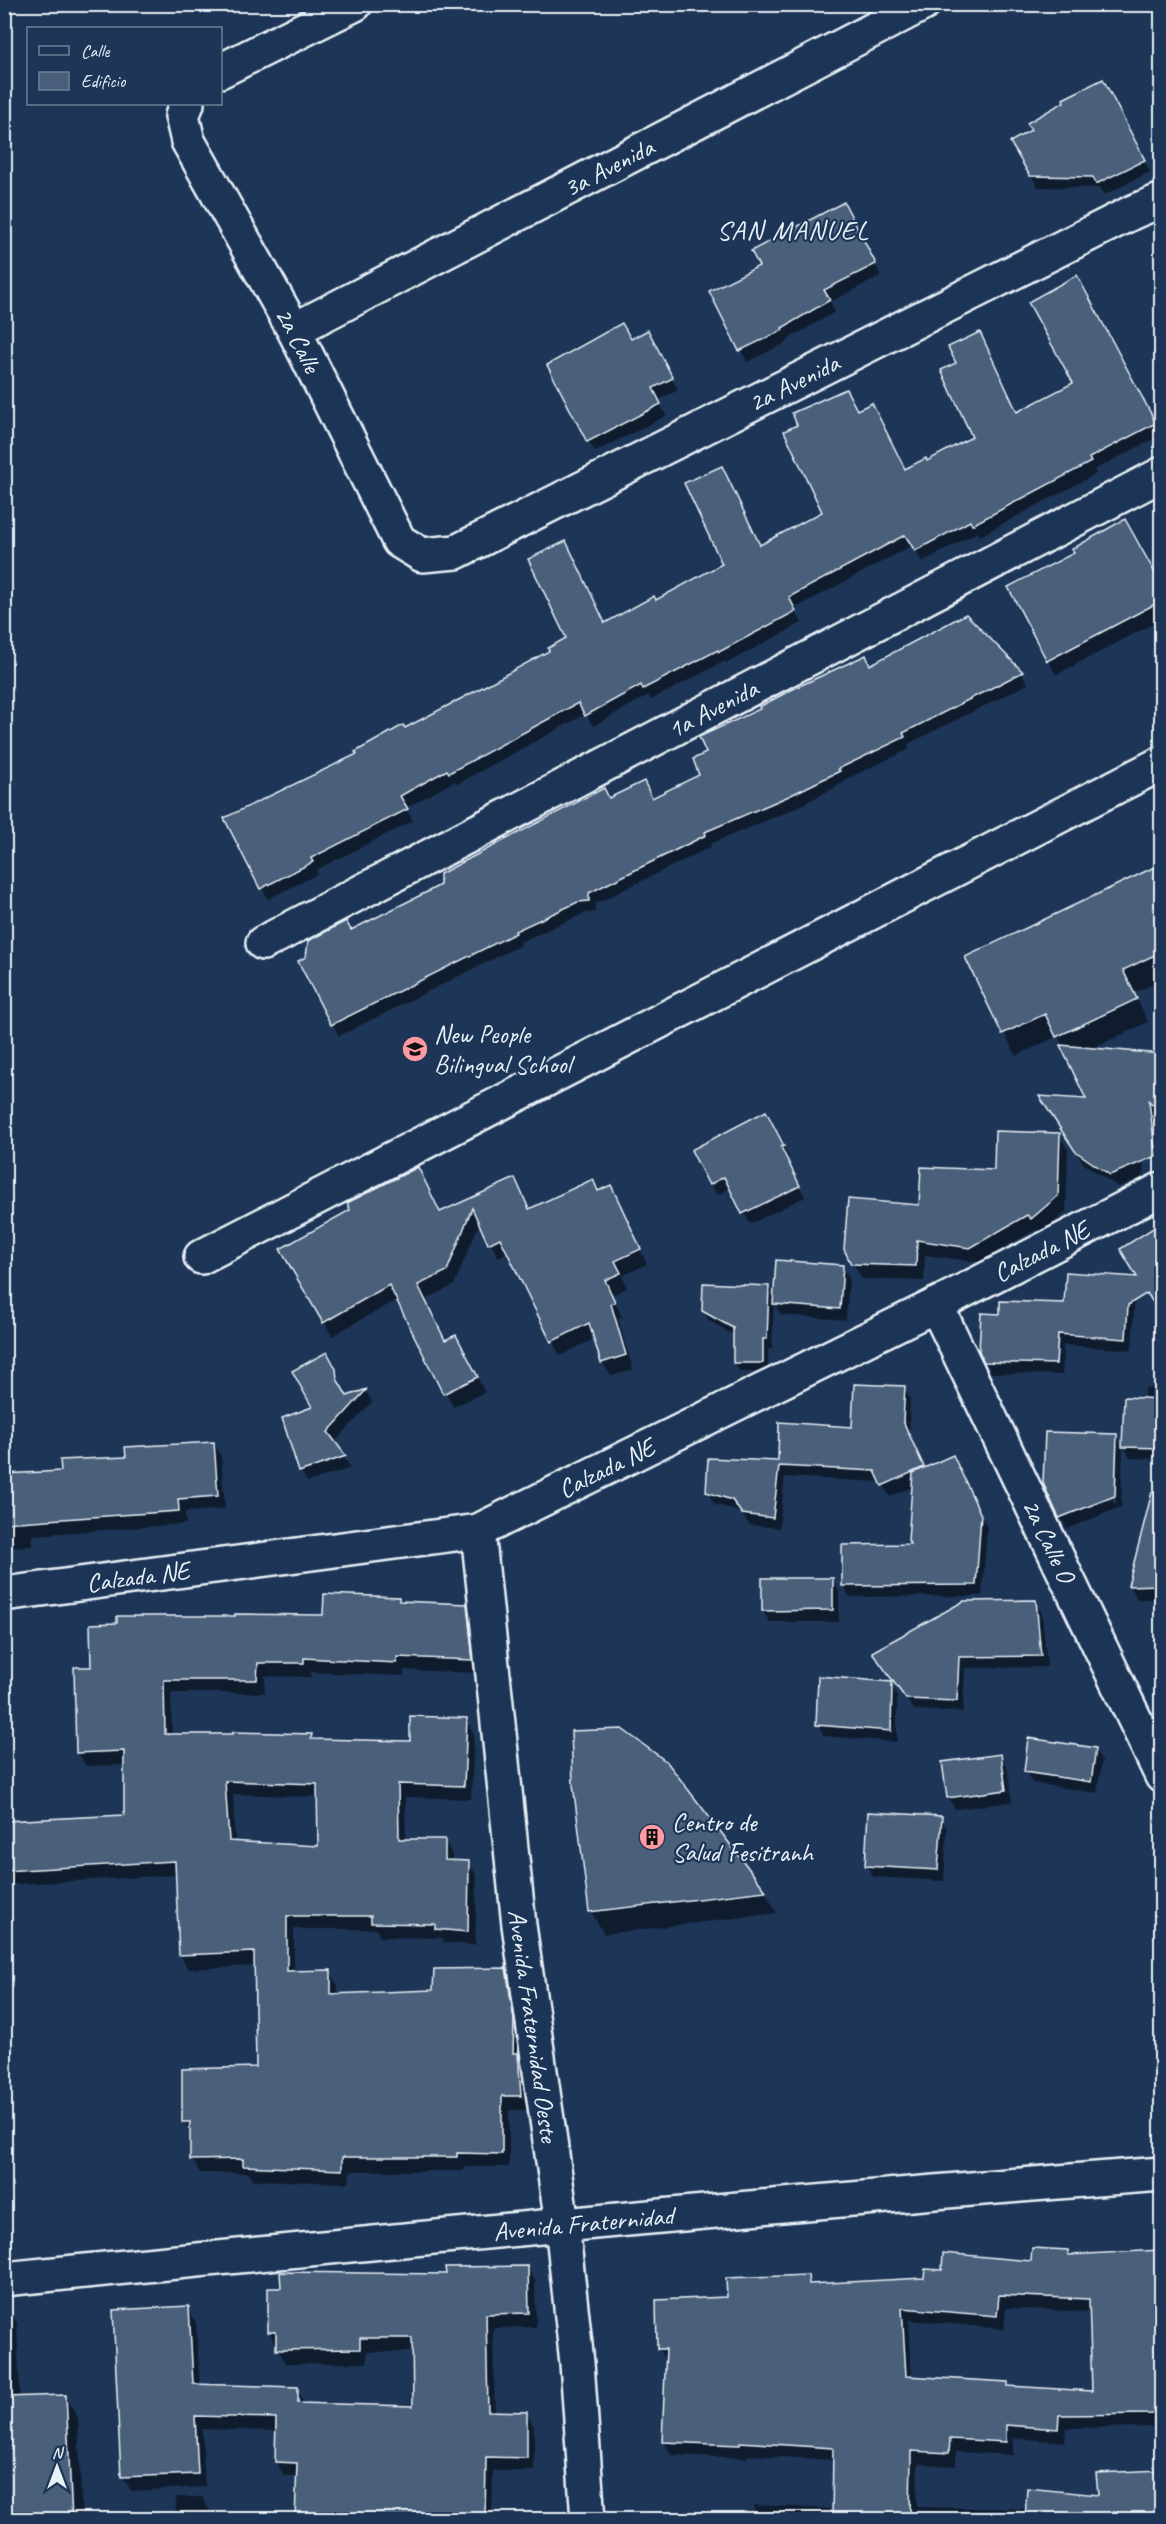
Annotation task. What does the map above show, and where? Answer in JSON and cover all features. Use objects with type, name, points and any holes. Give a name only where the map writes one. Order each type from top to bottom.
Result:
[{"type":"street","points":[[222,70],[355,4]]},
{"type":"street","name":"3a Avenida","points":[[294,330],[923,4]]},
{"type":"street","name":"2a Calle","points":[[184,110],[188,141],[294,330],[399,541],[422,555]]},
{"type":"street","name":"2a Avenida","points":[[422,555],[456,552],[1122,217],[1161,200]]},
{"type":"street","name":"1a Avenida","points":[[263,943],[1161,474]]},
{"type":"street","points":[[201,1257],[1161,763]]},
{"type":"street","name":"Calzada NE","points":[[4,1594],[478,1531],[936,1305],[1161,1189]]},
{"type":"street","name":"2a Calle O","points":[[936,1305],[1161,1776]]},
{"type":"street","name":"Avenida Fraternidad Oeste","points":[[478,1531],[519,1925],[562,2224],[577,2363],[588,2520]]},
{"type":"street","name":"Avenida Fraternidad","points":[[4,2279],[562,2224],[897,2194],[1161,2174]]},
{"type":"shaded area","points":[[1157,2200],[1161,2200],[1161,2272]]},
{"type":"building","points":[[1103,79],[1145,160],[1096,184],[1093,177],[1030,176],[1010,142],[1031,130],[1027,123],[1064,102],[1063,99]]},
{"type":"building","points":[[844,202],[876,264],[824,290],[830,300],[782,328],[783,330],[739,351],[709,291],[759,266],[751,251]]},
{"type":"building","points":[[1077,275],[1156,423],[1089,458],[1091,462],[972,525],[970,521],[915,551],[905,535],[789,597],[796,611],[719,652],[718,650],[643,689],[641,685],[585,716],[578,703],[449,773],[447,770],[400,796],[408,809],[311,858],[313,862],[260,889],[224,818],[357,754],[355,752],[403,725],[405,728],[549,651],[548,648],[566,638],[528,559],[566,541],[605,623],[654,596],[656,600],[722,564],[684,483],[722,466],[760,545],[822,512],[784,431],[797,425],[792,413],[846,389],[857,410],[872,403],[905,469],[926,458],[927,461],[972,437],[941,370],[956,363],[948,347],[980,332],[1017,412],[1073,383],[1028,302]]},
{"type":"building","points":[[622,323],[631,339],[648,330],[673,378],[653,388],[661,404],[587,442],[547,365]]},
{"type":"building","points":[[1125,519],[1161,584],[1161,601],[1047,661],[1008,587],[1074,553],[1072,549]]},
{"type":"building","points":[[966,614],[1023,672],[903,733],[905,737],[838,769],[840,771],[705,832],[706,835],[589,893],[589,901],[578,902],[515,931],[516,933],[331,1025],[298,961],[306,957],[308,941],[346,921],[351,930],[427,892],[440,885],[440,874],[604,788],[609,798],[644,781],[652,798],[699,775],[693,759],[706,753],[699,737],[866,655],[870,665]]},
{"type":"building","points":[[1161,864],[1161,952],[1123,970],[1137,999],[1056,1037],[1045,1014],[1002,1034],[965,957]]},
{"type":"building","points":[[1060,1045],[1161,1054],[1161,1112],[1149,1101],[1156,1156],[1110,1175],[1075,1151],[1039,1096],[1086,1099]]},
{"type":"building","points":[[766,1111],[784,1146],[781,1147],[800,1186],[742,1214],[724,1177],[709,1185],[691,1150]]},
{"type":"building","points":[[995,1131],[1060,1133],[1058,1196],[1031,1219],[1027,1215],[970,1248],[917,1240],[916,1266],[851,1264],[844,1249],[848,1199],[919,1205],[921,1167],[994,1170]]},
{"type":"building","points":[[418,1167],[440,1212],[515,1178],[529,1209],[593,1179],[598,1191],[611,1185],[641,1249],[615,1261],[621,1273],[605,1280],[615,1302],[611,1304],[626,1355],[601,1363],[589,1323],[551,1342],[500,1238],[488,1244],[472,1208],[447,1271],[418,1285],[445,1340],[456,1335],[478,1377],[443,1394],[389,1285],[323,1323],[280,1249],[350,1210],[347,1203]]},
{"type":"building","points":[[1161,1223],[1161,1315],[1147,1293],[1128,1305],[1126,1339],[1058,1334],[1056,1364],[984,1362],[979,1351],[981,1313],[1000,1314],[1000,1301],[1064,1303],[1066,1272],[1137,1277],[1120,1249]]},
{"type":"building","points":[[776,1260],[843,1265],[840,1309],[773,1304]]},
{"type":"building","points":[[703,1283],[769,1286],[767,1339],[763,1339],[763,1363],[733,1363],[733,1328],[702,1311]]},
{"type":"building","points":[[327,1352],[336,1369],[337,1379],[347,1396],[367,1389],[328,1432],[346,1456],[299,1472],[282,1418],[312,1407],[292,1371]]},
{"type":"building","points":[[854,1384],[905,1386],[903,1421],[924,1467],[882,1486],[875,1471],[779,1466],[773,1518],[742,1514],[732,1500],[706,1492],[708,1458],[778,1461],[779,1422],[852,1427]]},
{"type":"building","points":[[1124,1397],[1161,1399],[1161,1448],[1122,1447]]},
{"type":"building","points":[[1045,1432],[1117,1434],[1115,1496],[1059,1518],[1043,1483]]},
{"type":"building","points":[[214,1442],[218,1496],[178,1499],[179,1511],[4,1523],[4,1474],[61,1471],[60,1460],[126,1457],[125,1447]]},
{"type":"building","points":[[953,1455],[981,1515],[976,1585],[842,1586],[842,1545],[910,1544],[908,1540],[913,1473]]},
{"type":"building","points":[[1152,1492],[1161,1493],[1161,1585],[1128,1586]]},
{"type":"building","points":[[762,1578],[833,1578],[833,1610],[762,1611]]},
{"type":"building","points":[[324,1594],[399,1597],[399,1601],[467,1604],[473,1660],[397,1657],[397,1663],[304,1658],[304,1663],[258,1663],[257,1680],[164,1680],[165,1734],[233,1734],[233,1732],[312,1734],[311,1739],[410,1741],[410,1716],[467,1718],[464,1786],[398,1784],[399,1839],[445,1839],[445,1860],[469,1861],[468,1932],[435,1929],[435,1924],[371,1923],[371,1916],[287,1916],[287,1971],[331,1970],[331,1994],[433,1990],[434,1969],[506,1968],[514,2020],[513,2053],[518,2053],[521,2096],[502,2096],[502,2154],[457,2153],[457,2157],[342,2157],[342,2170],[243,2166],[243,2159],[190,2160],[190,2122],[182,2122],[182,2069],[256,2067],[254,1952],[179,1955],[175,1861],[4,1871],[4,1821],[124,1815],[124,1751],[76,1753],[74,1667],[91,1667],[90,1624],[117,1623],[117,1616],[323,1615]],"holes":[[[225,1781],[317,1784],[318,1846],[229,1841]]]},
{"type":"building","points":[[1036,1600],[1041,1656],[959,1657],[957,1701],[906,1699],[872,1652],[964,1601]]},
{"type":"building","points":[[818,1676],[892,1682],[891,1731],[816,1725]]},
{"type":"building","name":"Centro de Salud Fesitranh","points":[[622,1729],[667,1762],[766,1891],[589,1912],[573,1784],[571,1731]]},
{"type":"building","points":[[1028,1738],[1096,1748],[1091,1782],[1024,1772]]},
{"type":"building","points":[[1001,1754],[1006,1790],[947,1798],[942,1762]]},
{"type":"building","points":[[868,1812],[942,1816],[938,1870],[865,1866]]},
{"type":"building","points":[[1032,2248],[1068,2250],[1068,2255],[1161,2250],[1161,2414],[1059,2415],[1058,2429],[1006,2425],[1006,2442],[950,2439],[949,2453],[911,2451],[910,2520],[832,2520],[833,2448],[740,2442],[740,2445],[662,2442],[666,2349],[657,2349],[656,2300],[727,2297],[726,2278],[808,2275],[809,2284],[924,2278],[925,2269],[942,2270],[943,2253],[1031,2261]],"holes":[[[999,2295],[1089,2299],[1092,2391],[1008,2386],[1008,2382],[906,2376],[902,2308],[997,2316]]]},
{"type":"building","points":[[528,2266],[529,2313],[486,2314],[488,2411],[527,2412],[527,2458],[486,2457],[485,2520],[295,2520],[297,2463],[275,2462],[276,2418],[195,2416],[198,2474],[121,2477],[113,2310],[189,2306],[193,2384],[298,2387],[298,2403],[413,2406],[412,2338],[360,2338],[360,2349],[276,2350],[276,2332],[268,2332],[268,2288],[281,2288],[280,2272],[446,2274],[445,2267]]},
{"type":"building","points":[[66,2395],[72,2520],[4,2520],[4,2397]]},
{"type":"building","points":[[1161,2470],[1161,2520],[1025,2520],[1027,2488],[1098,2495],[1096,2473]]},
{"type":"place","name":"New People Bilingual School","points":[[415,1049]]},
{"type":"place","name":"Centro de Salud Fesitranh","points":[[652,1837]]},
{"type":"district","name":"SAN MANUEL","points":[[793,230]]}]
